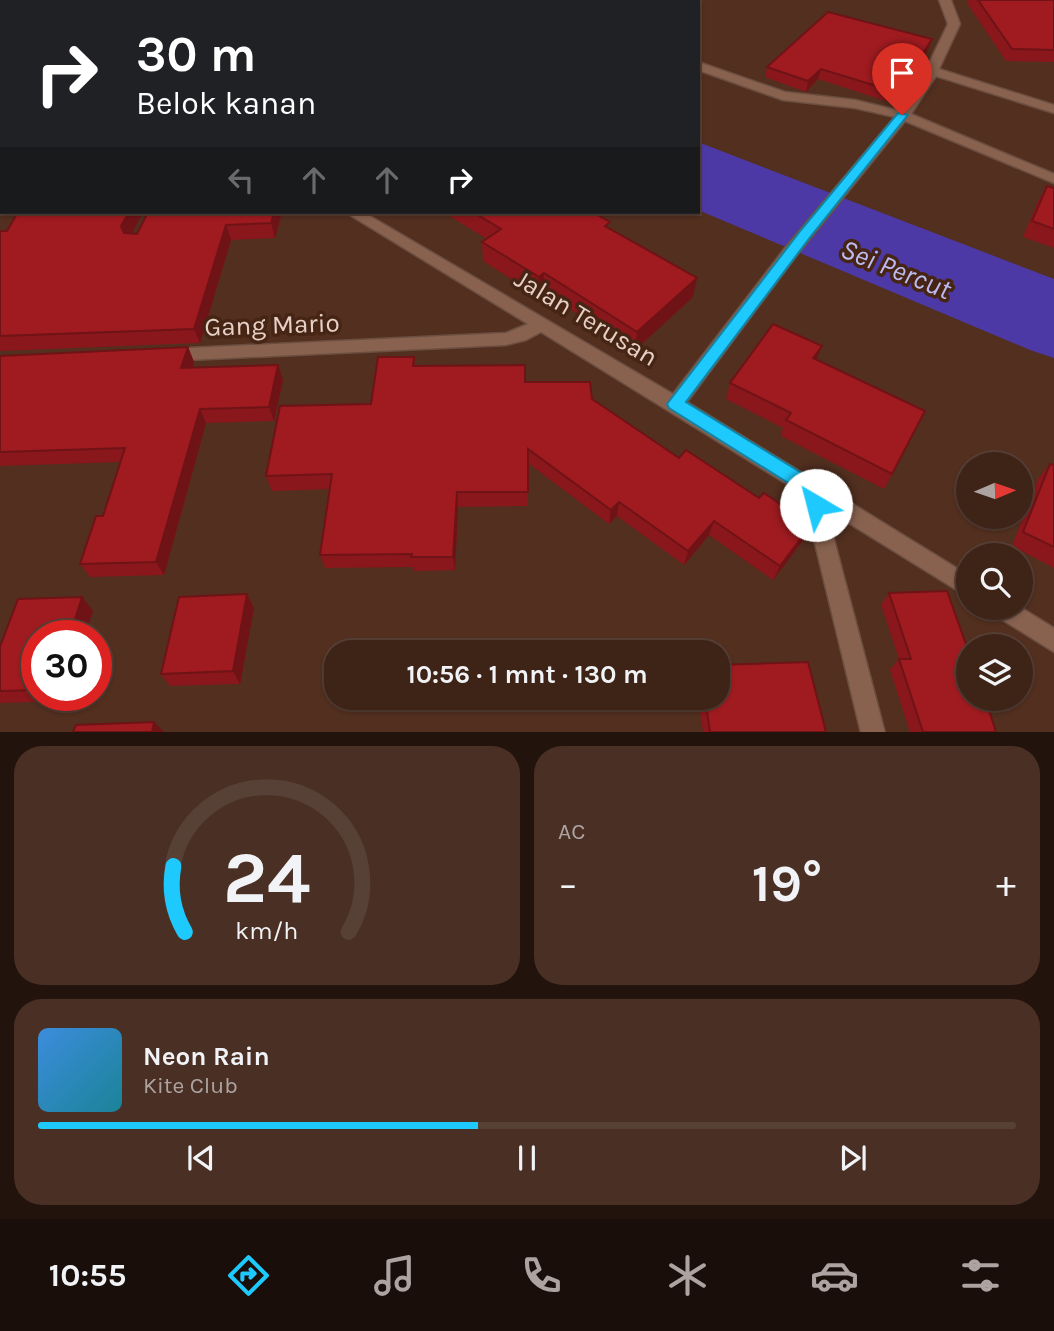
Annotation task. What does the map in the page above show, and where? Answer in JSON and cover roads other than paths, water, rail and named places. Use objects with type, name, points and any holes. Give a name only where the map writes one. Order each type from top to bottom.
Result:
[{"type":"street","points":[[675,404],[902,115],[933,71],[954,24],[945,0]]},
{"type":"street","points":[[700,67],[783,96],[855,104],[902,115],[1054,178]]},
{"type":"street","points":[[933,71],[1054,108]]},
{"type":"street","name":"Jalan Terusan","points":[[355,214],[675,404],[956,579]]},
{"type":"street","name":"Gang Mario","points":[[151,356],[506,339],[520,336],[542,324]]},
{"type":"street","points":[[811,488],[873,732]]},
{"type":"street","points":[[1021,620],[1054,641]]},
{"type":"waterway","name":"Sei Percut","points":[[700,190],[1054,333]]}]
